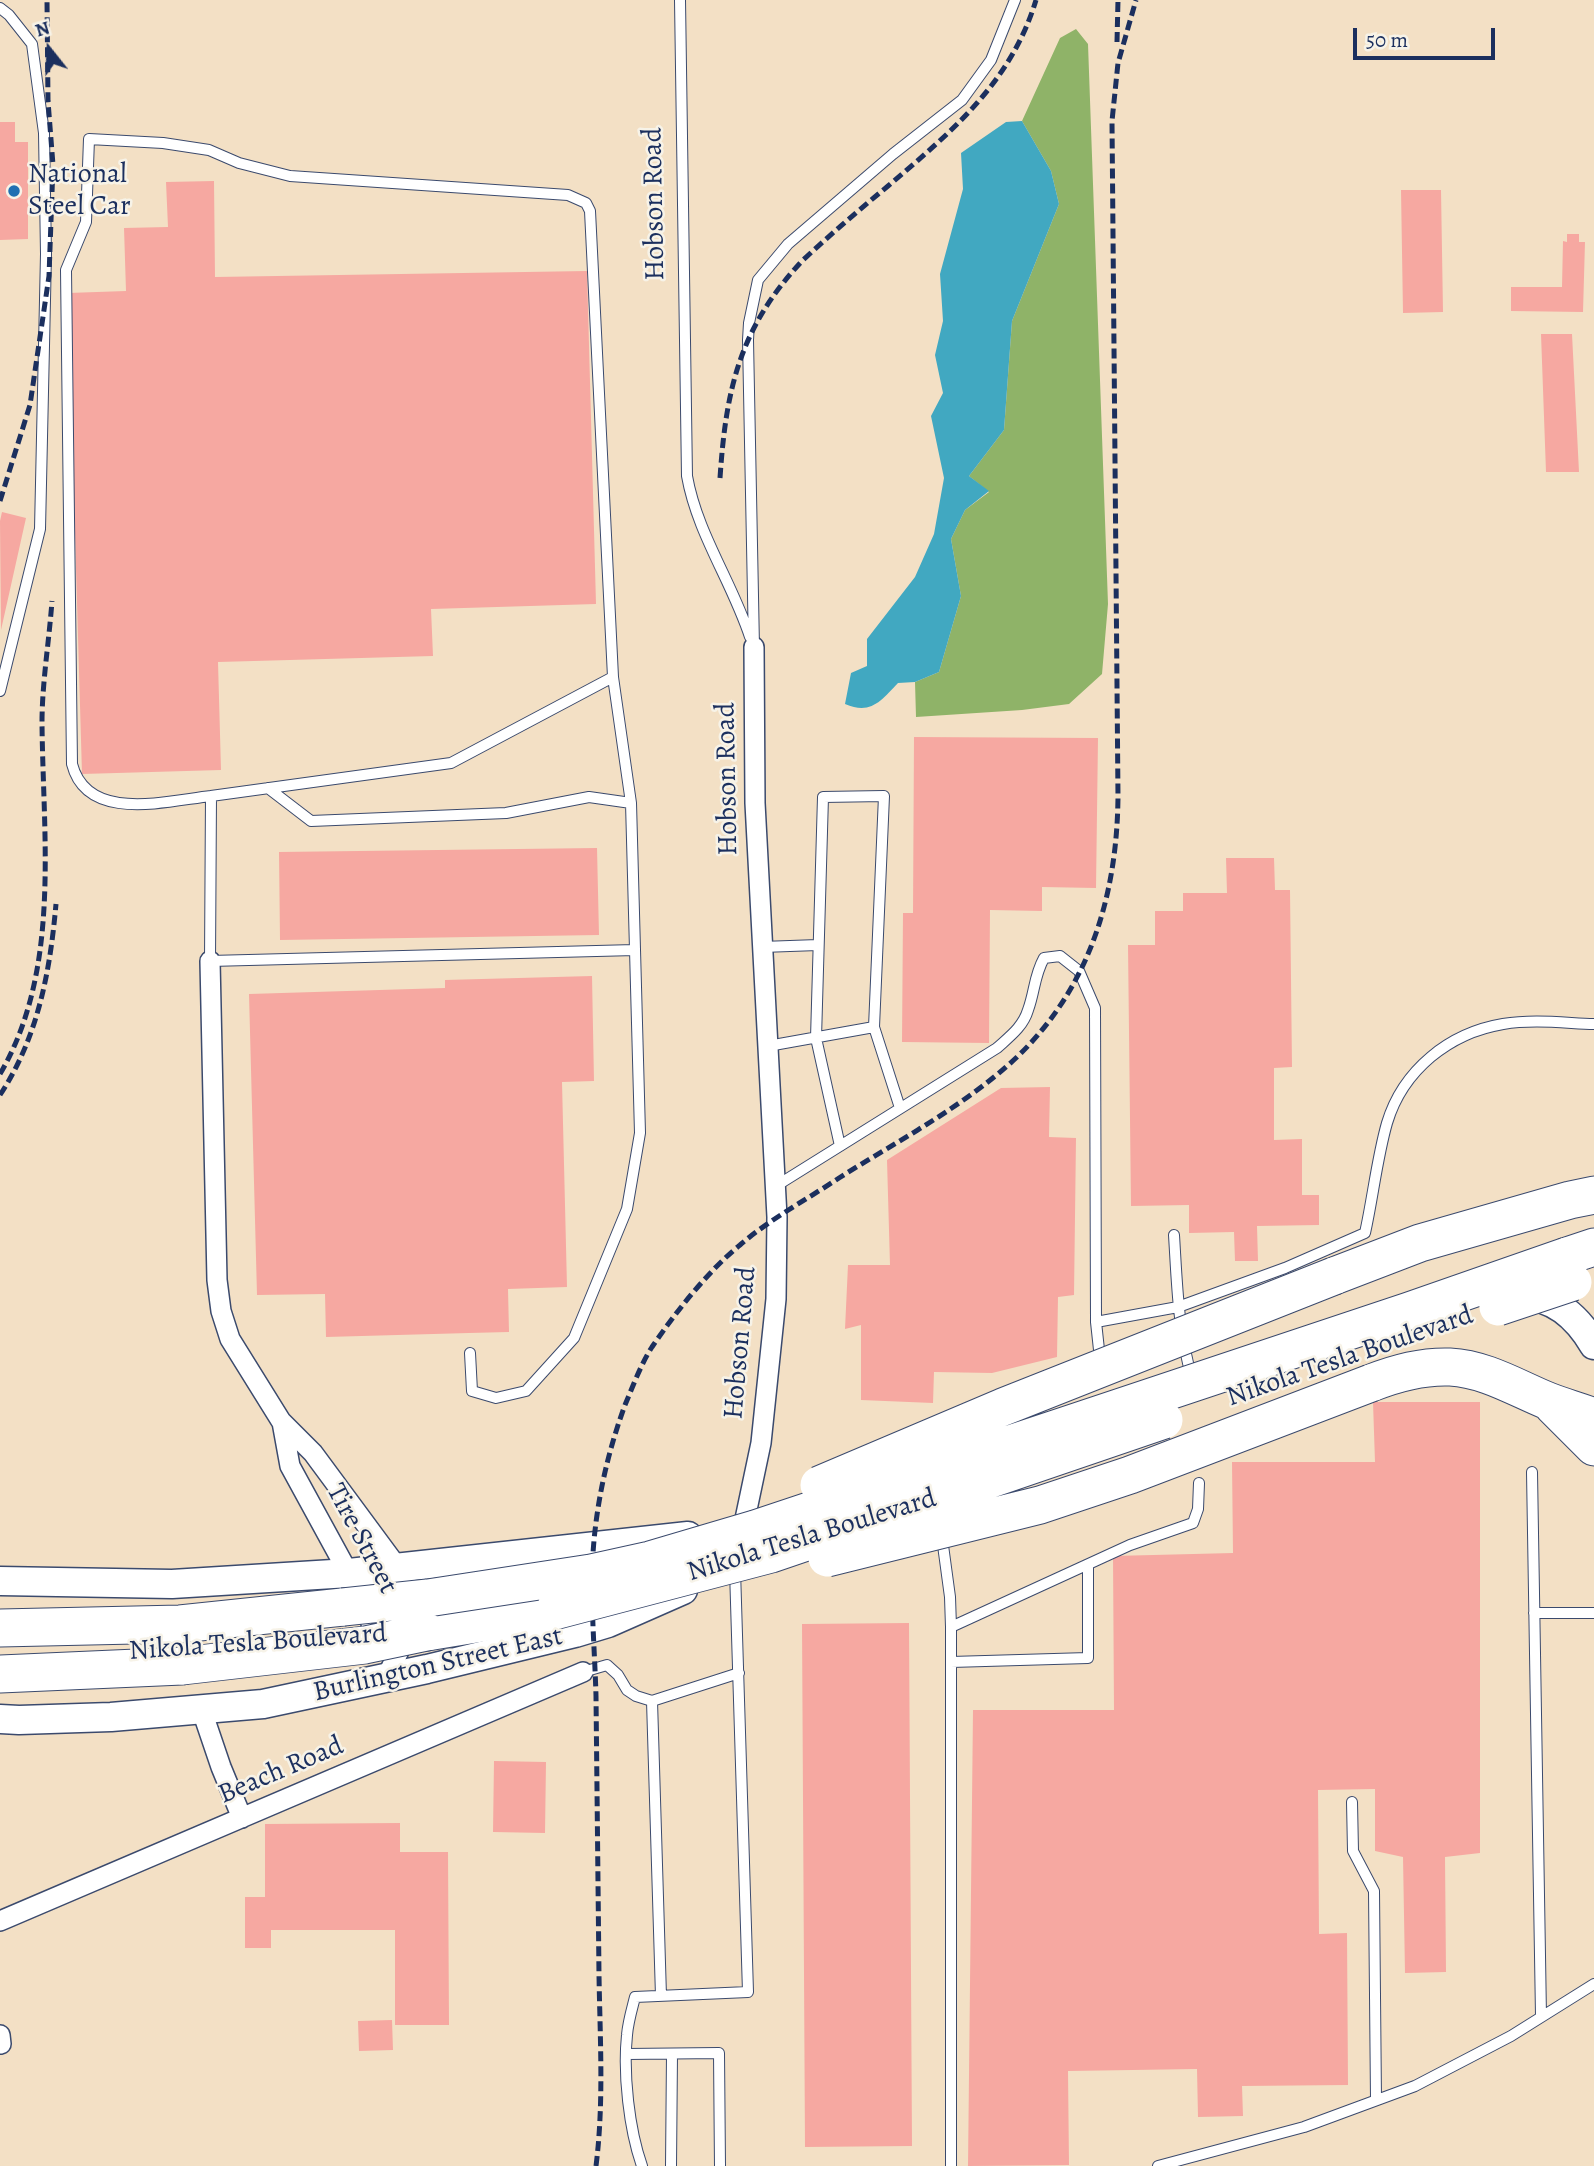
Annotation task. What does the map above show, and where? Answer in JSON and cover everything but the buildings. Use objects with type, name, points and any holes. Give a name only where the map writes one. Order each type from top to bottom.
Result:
[{"type":"highway","points":[[513,1583],[658,1548],[770,1506],[1003,1407],[1420,1243],[1570,1199],[1594,1195]]},
{"type":"highway","name":"Nikola Tesla Boulevard","points":[[0,1654],[181,1638],[346,1590],[428,1598],[591,1573],[650,1560],[755,1530],[1594,1247]]},
{"type":"highway","name":"Nikola Tesla Boulevard","points":[[0,1628],[365,1645],[554,1611],[771,1554],[1594,1274]]},
{"type":"highway","points":[[554,1611],[773,1571],[1040,1506],[1130,1475],[1394,1374],[1451,1367],[1494,1376],[1547,1400],[1594,1417]]},
{"type":"highway","points":[[1547,1400],[1594,1447]]},
{"type":"highway","points":[[0,1603],[181,1638]]},
{"type":"highway","points":[[0,1674],[181,1638]]},
{"type":"main road","name":"Burlington Street East","points":[[0,1581],[346,1590],[398,1568],[742,1530],[937,1504],[1116,1406],[1197,1392],[1334,1341],[1401,1306],[1594,1234]]},
{"type":"main road","name":"Burlington Street East","points":[[1334,1341],[1408,1324],[1594,1262]]},
{"type":"main road","points":[[1481,1300],[1532,1296],[1557,1305],[1578,1321],[1594,1345]]},
{"type":"main road","name":"Burlington Street East","points":[[0,1719],[85,1718],[202,1711],[263,1704],[386,1678],[594,1628],[854,1514]]},
{"type":"street","name":"Hobson Road","points":[[735,1567],[761,1443],[775,1312],[777,1231],[755,803],[754,647]]},
{"type":"street","name":"Tire Street","points":[[210,961],[217,1280],[221,1311],[230,1339],[281,1421],[313,1453],[398,1568],[404,1593],[404,1624],[399,1651],[386,1678]]},
{"type":"street","name":"Tire Street","points":[[281,1421],[290,1466],[346,1590],[373,1623],[386,1678]]},
{"type":"street","name":"Beach Road","points":[[0,1921],[583,1672]]},
{"type":"street","points":[[202,1711],[242,1818]]},
{"type":"lane","name":"Hobson Road","points":[[680,0],[687,476],[699,522],[739,604],[754,647]]},
{"type":"lane","points":[[754,647],[748,340],[758,280],[788,244],[893,154],[962,100],[991,60],[1015,0]]},
{"type":"lane","points":[[0,8],[32,44],[44,133],[46,254],[40,529],[0,691]]},
{"type":"lane","points":[[470,1353],[472,1391],[496,1398],[526,1391],[574,1338],[627,1209],[640,1133],[631,803],[613,677],[590,211],[586,203],[568,195],[290,176],[240,163],[209,150],[163,143],[89,139],[86,222],[66,270],[76,779],[92,794],[110,803],[140,804],[451,763],[613,677]]},
{"type":"lane","points":[[268,788],[311,821],[506,813],[589,797],[631,803]]},
{"type":"lane","points":[[211,796],[210,961],[635,950]]},
{"type":"lane","points":[[840,1146],[816,1038],[823,797],[884,796],[874,1027],[901,1108]]},
{"type":"lane","points":[[762,947],[818,945]]},
{"type":"lane","points":[[775,1186],[997,1048],[1017,1031],[1028,1012],[1036,971],[1044,958],[1060,956],[1079,971],[1095,1008],[1096,1322],[1099,1355],[1107,1381]]},
{"type":"lane","points":[[1096,1322],[1178,1307],[1285,1268],[1365,1233],[1387,1123],[1394,1105],[1412,1076],[1436,1052],[1463,1036],[1504,1024],[1594,1024]]},
{"type":"lane","points":[[767,1046],[874,1027]]},
{"type":"lane","points":[[1174,1235],[1178,1307],[1185,1353],[1197,1392]]},
{"type":"lane","points":[[1532,1472],[1541,2016]]},
{"type":"lane","points":[[951,1627],[1130,1545],[1193,1522],[1198,1509],[1199,1483]]},
{"type":"lane","points":[[937,1504],[950,1597],[951,1627],[951,2166]]},
{"type":"lane","points":[[951,1662],[1088,1658],[1088,1565]]},
{"type":"lane","points":[[642,2166],[636,2151],[628,2088],[627,2035],[635,1997],[748,1992],[735,1567]]},
{"type":"lane","points":[[1534,1614],[1594,1613]]},
{"type":"lane","points":[[583,1672],[607,1665],[618,1675],[626,1690],[652,1701],[739,1673]]},
{"type":"lane","points":[[652,1701],[661,1996]]},
{"type":"lane","points":[[1352,1802],[1353,1851],[1374,1891],[1377,2100]]},
{"type":"lane","points":[[1158,2166],[1304,2127],[1415,2086],[1511,2036],[1594,1984]]},
{"type":"lane","points":[[627,2054],[719,2053],[720,2166]]},
{"type":"lane","points":[[671,2166],[672,2054]]},
{"type":"green space","points":[[1076,29],[1088,44],[1108,604],[1102,674],[1069,704],[916,717],[915,682],[939,672],[961,596],[951,539],[965,510],[989,492],[969,476],[1004,430],[1012,321],[1059,204],[1051,171],[1022,121],[1060,38]]},
{"type":"water","points":[[1022,121],[1051,171],[1059,204],[1012,321],[1004,430],[969,476],[989,491],[965,510],[951,539],[961,596],[939,672],[915,682],[898,683],[881,700],[869,707],[854,707],[845,704],[851,673],[867,666],[867,639],[915,577],[934,534],[944,478],[931,416],[943,393],[935,355],[943,321],[940,274],[963,189],[961,153],[1006,122]]},
{"type":"railway","points":[[0,501],[30,405],[49,276],[53,165],[48,101],[47,0]]},
{"type":"railway","points":[[720,478],[732,387],[740,360],[764,310],[803,260],[934,146],[976,104],[1011,56],[1025,30],[1036,0]]},
{"type":"railway","points":[[1117,42],[1118,0]]},
{"type":"railway","points":[[596,2166],[601,2071],[593,1561],[601,1493],[611,1448],[625,1405],[652,1347],[693,1293],[728,1255],[776,1218],[954,1107],[1017,1057],[1042,1030],[1081,970],[1105,904],[1112,869],[1118,797],[1112,121],[1118,63],[1136,0]]},
{"type":"railway","points":[[0,1074],[19,1034],[32,992],[40,948],[45,858],[42,708],[52,601]]},
{"type":"railway","points":[[0,1095],[33,1027],[46,979],[56,904]]},
{"type":"place","name":"National Steel Car","points":[[14,191]]}]
